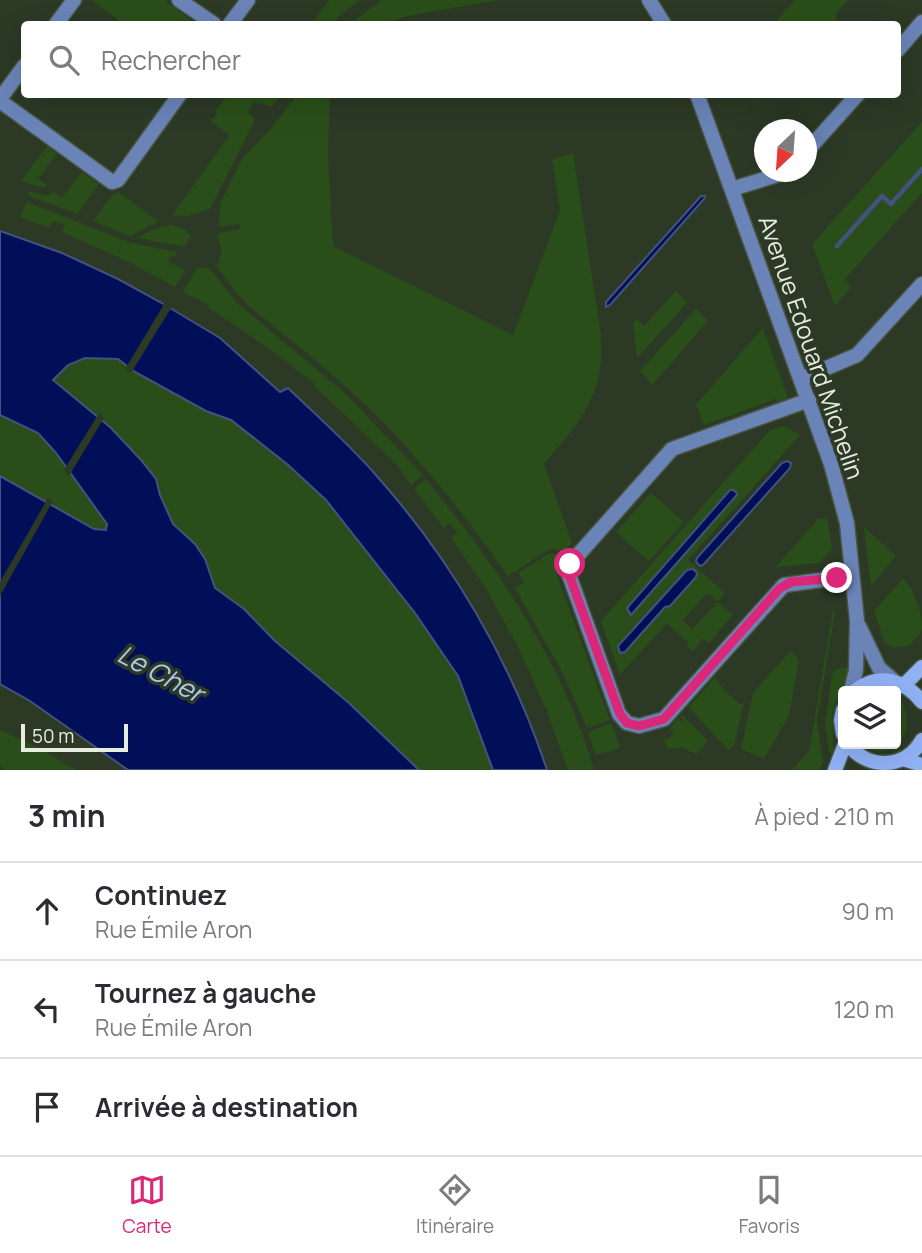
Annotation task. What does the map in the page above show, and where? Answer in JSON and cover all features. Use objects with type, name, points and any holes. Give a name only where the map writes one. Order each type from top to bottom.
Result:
[{"type":"main road","points":[[863,686],[873,681],[898,682],[922,667]]},
{"type":"main road","points":[[898,682],[922,702]]},
{"type":"main road","points":[[851,749],[869,767],[903,760],[914,752],[922,740]]},
{"type":"main road","points":[[835,770],[844,749]]},
{"type":"main road","points":[[903,760],[922,765]]},
{"type":"street","points":[[57,21],[74,0]]},
{"type":"street","points":[[179,0],[210,21]]},
{"type":"street","points":[[232,21],[248,0]]},
{"type":"street","points":[[649,0],[662,21]]},
{"type":"street","points":[[901,46],[922,22]]},
{"type":"street","points":[[21,70],[0,100],[112,182],[118,180],[177,98]]},
{"type":"street","name":"Avenue Edouard Michelin","points":[[699,98],[809,400],[831,464],[847,523],[857,621],[854,686]]},
{"type":"street","points":[[817,141],[854,98]]},
{"type":"street","points":[[732,189],[755,182]]},
{"type":"street","points":[[801,379],[858,355],[922,284]]},
{"type":"street","points":[[809,400],[672,449],[572,561],[568,572],[620,714],[627,723],[639,726],[667,716],[784,585],[852,576]]},
{"type":"street","name":"Avenue Edouard Michelin","points":[[857,621],[879,668],[898,682]]},
{"type":"green space","points":[[92,0],[164,0],[192,21],[115,21],[117,19]]},
{"type":"green space","points":[[330,0],[360,0],[335,21],[313,21]]},
{"type":"green space","points":[[382,0],[498,0],[392,21],[354,21]]},
{"type":"green space","points":[[795,0],[848,0],[837,12],[836,21],[776,21]]},
{"type":"green space","points":[[225,98],[279,98],[272,107],[254,102],[248,113],[254,118],[254,122],[210,209],[188,216],[172,215],[230,135],[209,120],[217,114],[215,112]]},
{"type":"green space","points":[[295,98],[330,98],[328,154],[333,246],[513,335],[560,210],[552,159],[573,153],[600,328],[601,350],[596,387],[589,403],[570,433],[544,464],[572,543],[564,552],[548,550],[508,576],[477,533],[410,451],[345,385],[251,308],[217,267],[222,251],[217,237],[219,233],[240,229],[239,224],[219,227],[220,204],[242,159],[269,131]]},
{"type":"green space","points":[[922,122],[922,193],[844,280],[851,287],[835,306],[812,244]]},
{"type":"green space","points":[[47,146],[57,154],[38,179],[47,185],[44,188],[21,181]]},
{"type":"green space","points":[[82,172],[99,184],[77,214],[29,196],[28,191],[48,196],[54,192],[62,198]]},
{"type":"green space","points":[[118,192],[158,222],[130,236],[93,221],[113,194]]},
{"type":"green space","points":[[27,202],[131,243],[177,252],[175,257],[170,256],[168,261],[185,271],[175,287],[131,263],[62,232],[65,225],[53,221],[49,228],[20,217]]},
{"type":"green space","points":[[171,225],[183,228],[191,236],[185,247],[137,238],[154,229]]},
{"type":"green space","points":[[197,268],[209,268],[237,303],[346,394],[423,475],[411,485],[396,464],[314,386],[315,384],[208,307],[209,305],[183,292]]},
{"type":"green space","points":[[676,291],[687,303],[637,358],[633,322],[636,319],[644,326]]},
{"type":"green space","points":[[696,309],[708,321],[652,385],[640,371]]},
{"type":"green space","points":[[763,328],[788,398],[777,402],[776,399],[704,425],[696,404]]},
{"type":"green space","points":[[96,357],[118,359],[135,372],[206,411],[231,420],[287,464],[326,500],[415,613],[458,676],[493,770],[419,770],[349,703],[275,641],[244,609],[215,588],[205,559],[195,544],[173,524],[156,479],[111,428],[52,380],[72,364]]},
{"type":"green space","points":[[0,415],[38,433],[56,452],[107,524],[107,531],[94,529],[0,476]]},
{"type":"green space","points":[[783,426],[800,435],[688,560],[725,593],[718,602],[733,615],[709,643],[703,639],[693,651],[667,623],[620,675],[601,621],[769,431]],"holes":[[[707,593],[718,602],[692,629],[683,620]]]},
{"type":"green space","points":[[426,479],[525,616],[565,691],[594,770],[568,770],[547,712],[549,710],[545,707],[518,647],[485,587],[451,538],[457,533],[450,523],[444,528],[414,489]]},
{"type":"green space","points":[[651,493],[684,522],[649,561],[616,532]]},
{"type":"green space","points":[[827,518],[832,548],[820,563],[776,567],[818,519]]},
{"type":"green space","points":[[864,528],[896,556],[871,586]]},
{"type":"green space","points":[[550,553],[562,555],[556,564],[556,573],[610,720],[587,728],[563,674],[515,588],[524,582],[518,573]]},
{"type":"green space","points":[[903,578],[917,601],[922,628],[909,646],[892,647],[885,643],[874,611]]},
{"type":"green space","points":[[833,610],[835,612],[817,720],[823,764],[818,770],[792,770],[809,751]]},
{"type":"green space","points":[[790,651],[799,659],[789,716],[764,759],[741,749],[753,693]]},
{"type":"green space","points":[[851,667],[843,686],[838,686],[838,698],[832,713],[834,756],[829,752],[825,724],[832,675],[837,669]]},
{"type":"green space","points":[[715,677],[723,689],[741,705],[744,702],[734,746],[728,750],[689,707]]},
{"type":"green space","points":[[901,702],[907,716],[901,739]]},
{"type":"green space","points":[[680,716],[708,741],[697,754],[683,748],[668,749],[663,737],[668,739],[674,733],[670,729],[678,718],[687,725]]},
{"type":"green space","points":[[612,725],[620,748],[596,755],[588,732]]},
{"type":"green space","points":[[0,730],[43,750],[76,770],[4,770],[0,766]]},
{"type":"water","points":[[701,196],[705,196],[704,199],[606,307],[606,302]]},
{"type":"water","name":"Le Cher","points":[[0,231],[62,253],[118,279],[220,338],[280,392],[288,388],[343,441],[403,507],[429,541],[476,613],[516,690],[547,770],[493,770],[458,676],[415,613],[326,500],[287,464],[231,420],[206,411],[135,372],[118,359],[85,358],[68,365],[53,380],[111,428],[156,479],[173,524],[195,544],[205,559],[215,588],[244,609],[275,641],[349,703],[419,770],[128,770],[30,701],[0,684],[0,476],[94,529],[106,530],[107,524],[56,453],[38,433],[0,415]]},
{"type":"water","points":[[782,463],[791,463],[790,468],[700,566],[696,562],[697,558]]},
{"type":"water","points":[[730,490],[737,493],[736,496],[631,615],[627,608]]},
{"type":"water","points":[[693,569],[697,573],[696,577],[625,652],[620,653],[618,646],[687,570]]},
{"type":"pier","points":[[166,301],[173,305],[131,373],[125,369]]},
{"type":"pier","points":[[99,413],[104,418],[69,476],[64,470]]},
{"type":"pier","points":[[48,498],[53,501],[0,596],[0,582]]},
{"type":"waterway","points":[[837,246],[882,196],[891,204],[922,169]]},
{"type":"route","points":[[570,564],[568,572],[620,714],[627,723],[634,726],[645,726],[664,719],[784,585],[837,578]]}]
